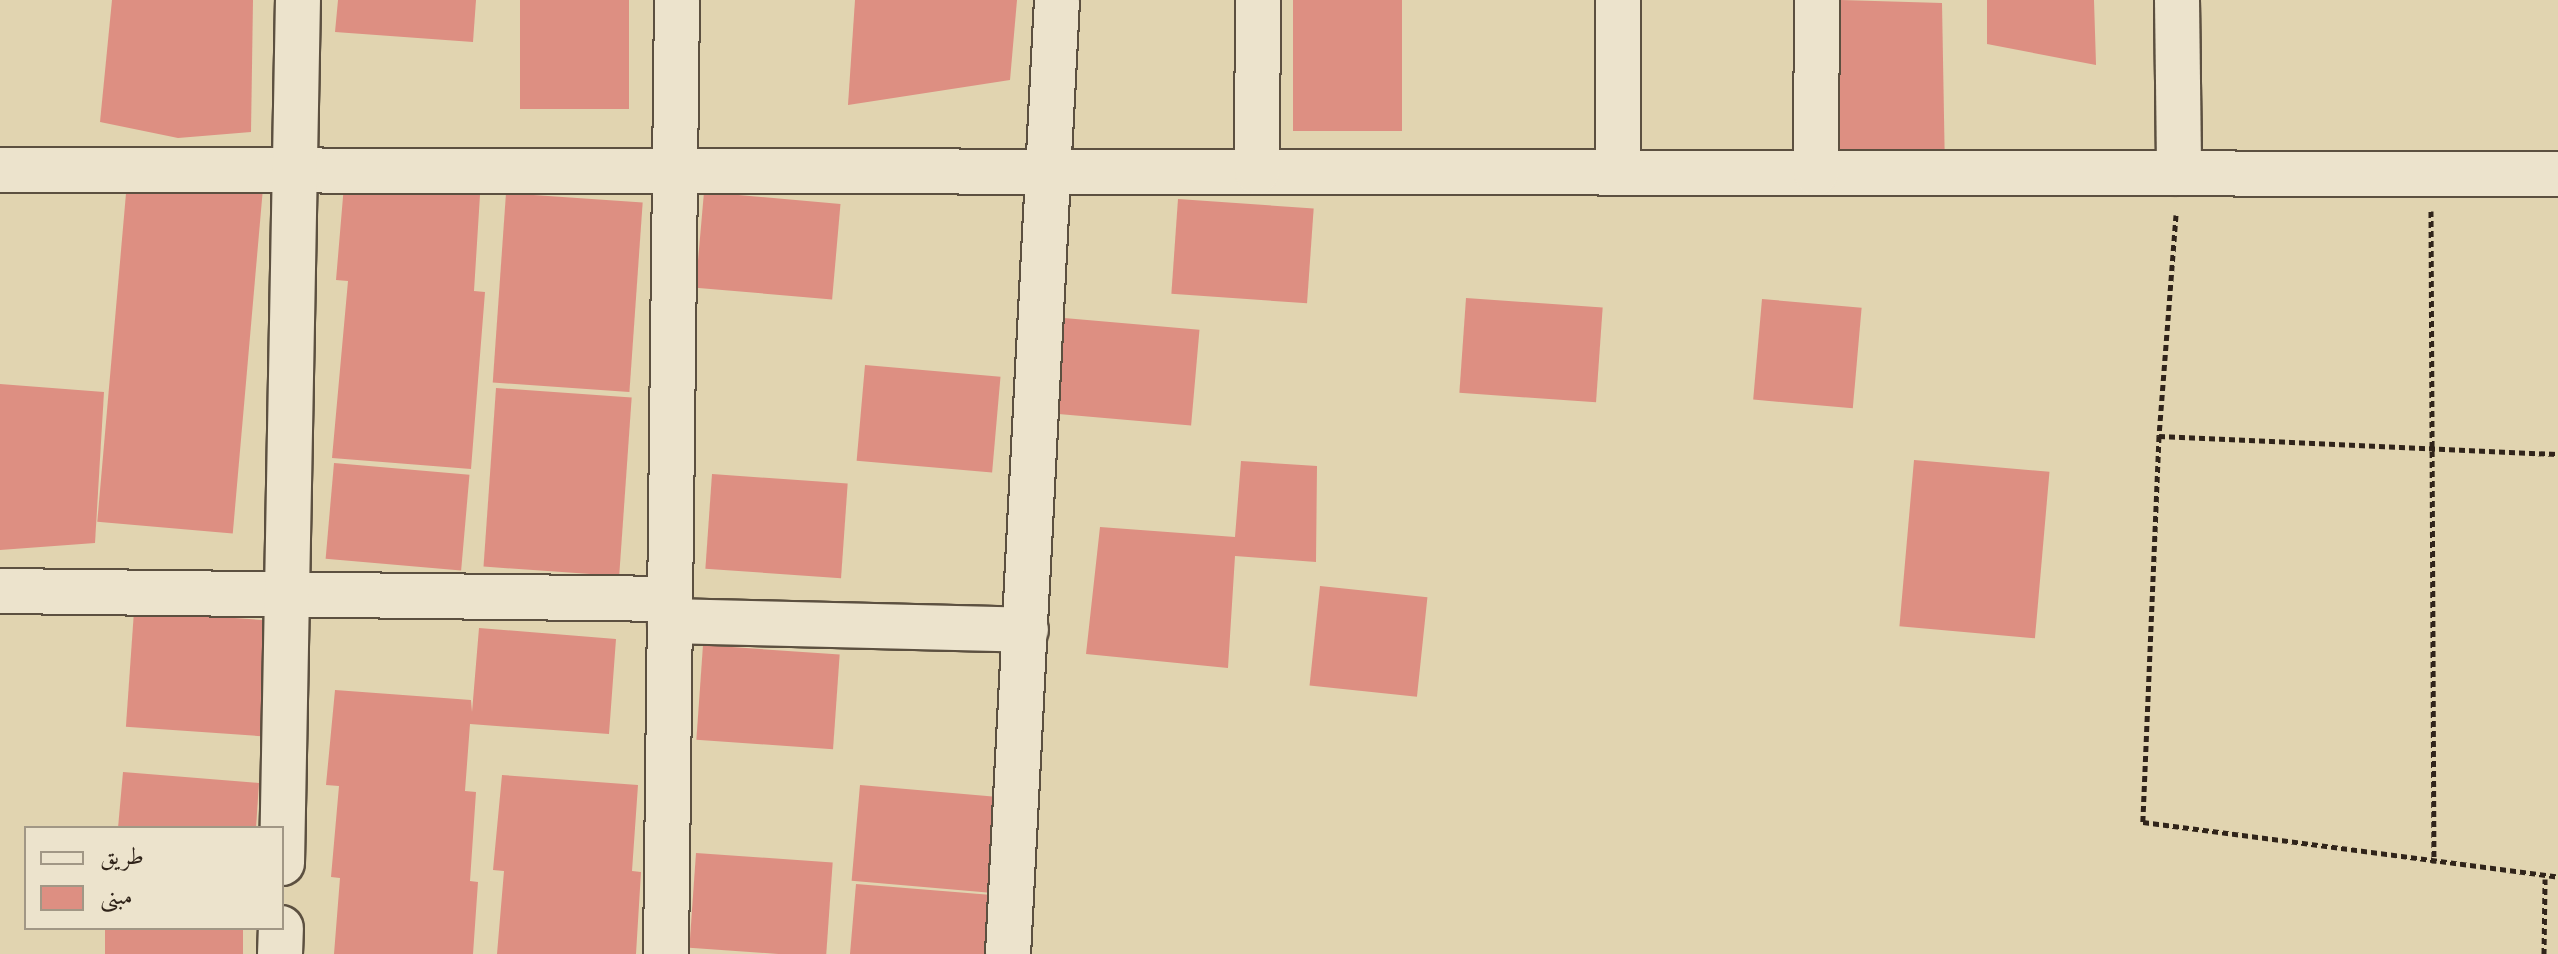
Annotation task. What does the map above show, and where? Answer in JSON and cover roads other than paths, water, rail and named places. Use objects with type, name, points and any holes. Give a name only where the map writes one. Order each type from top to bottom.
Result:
[{"type":"street","points":[[283,826],[298,0]]},
{"type":"street","points":[[666,954],[677,0]]},
{"type":"street","points":[[1008,954],[1052,171],[1057,0]]},
{"type":"street","points":[[1257,172],[1258,0]]},
{"type":"street","points":[[1618,0],[1618,173]]},
{"type":"street","points":[[1816,173],[1817,0]]},
{"type":"street","points":[[2177,0],[2179,173]]},
{"type":"street","points":[[0,170],[2558,174]]},
{"type":"street","points":[[0,591],[288,594],[670,610],[1026,630]]},
{"type":"street","points":[[280,954],[281,930]]}]
